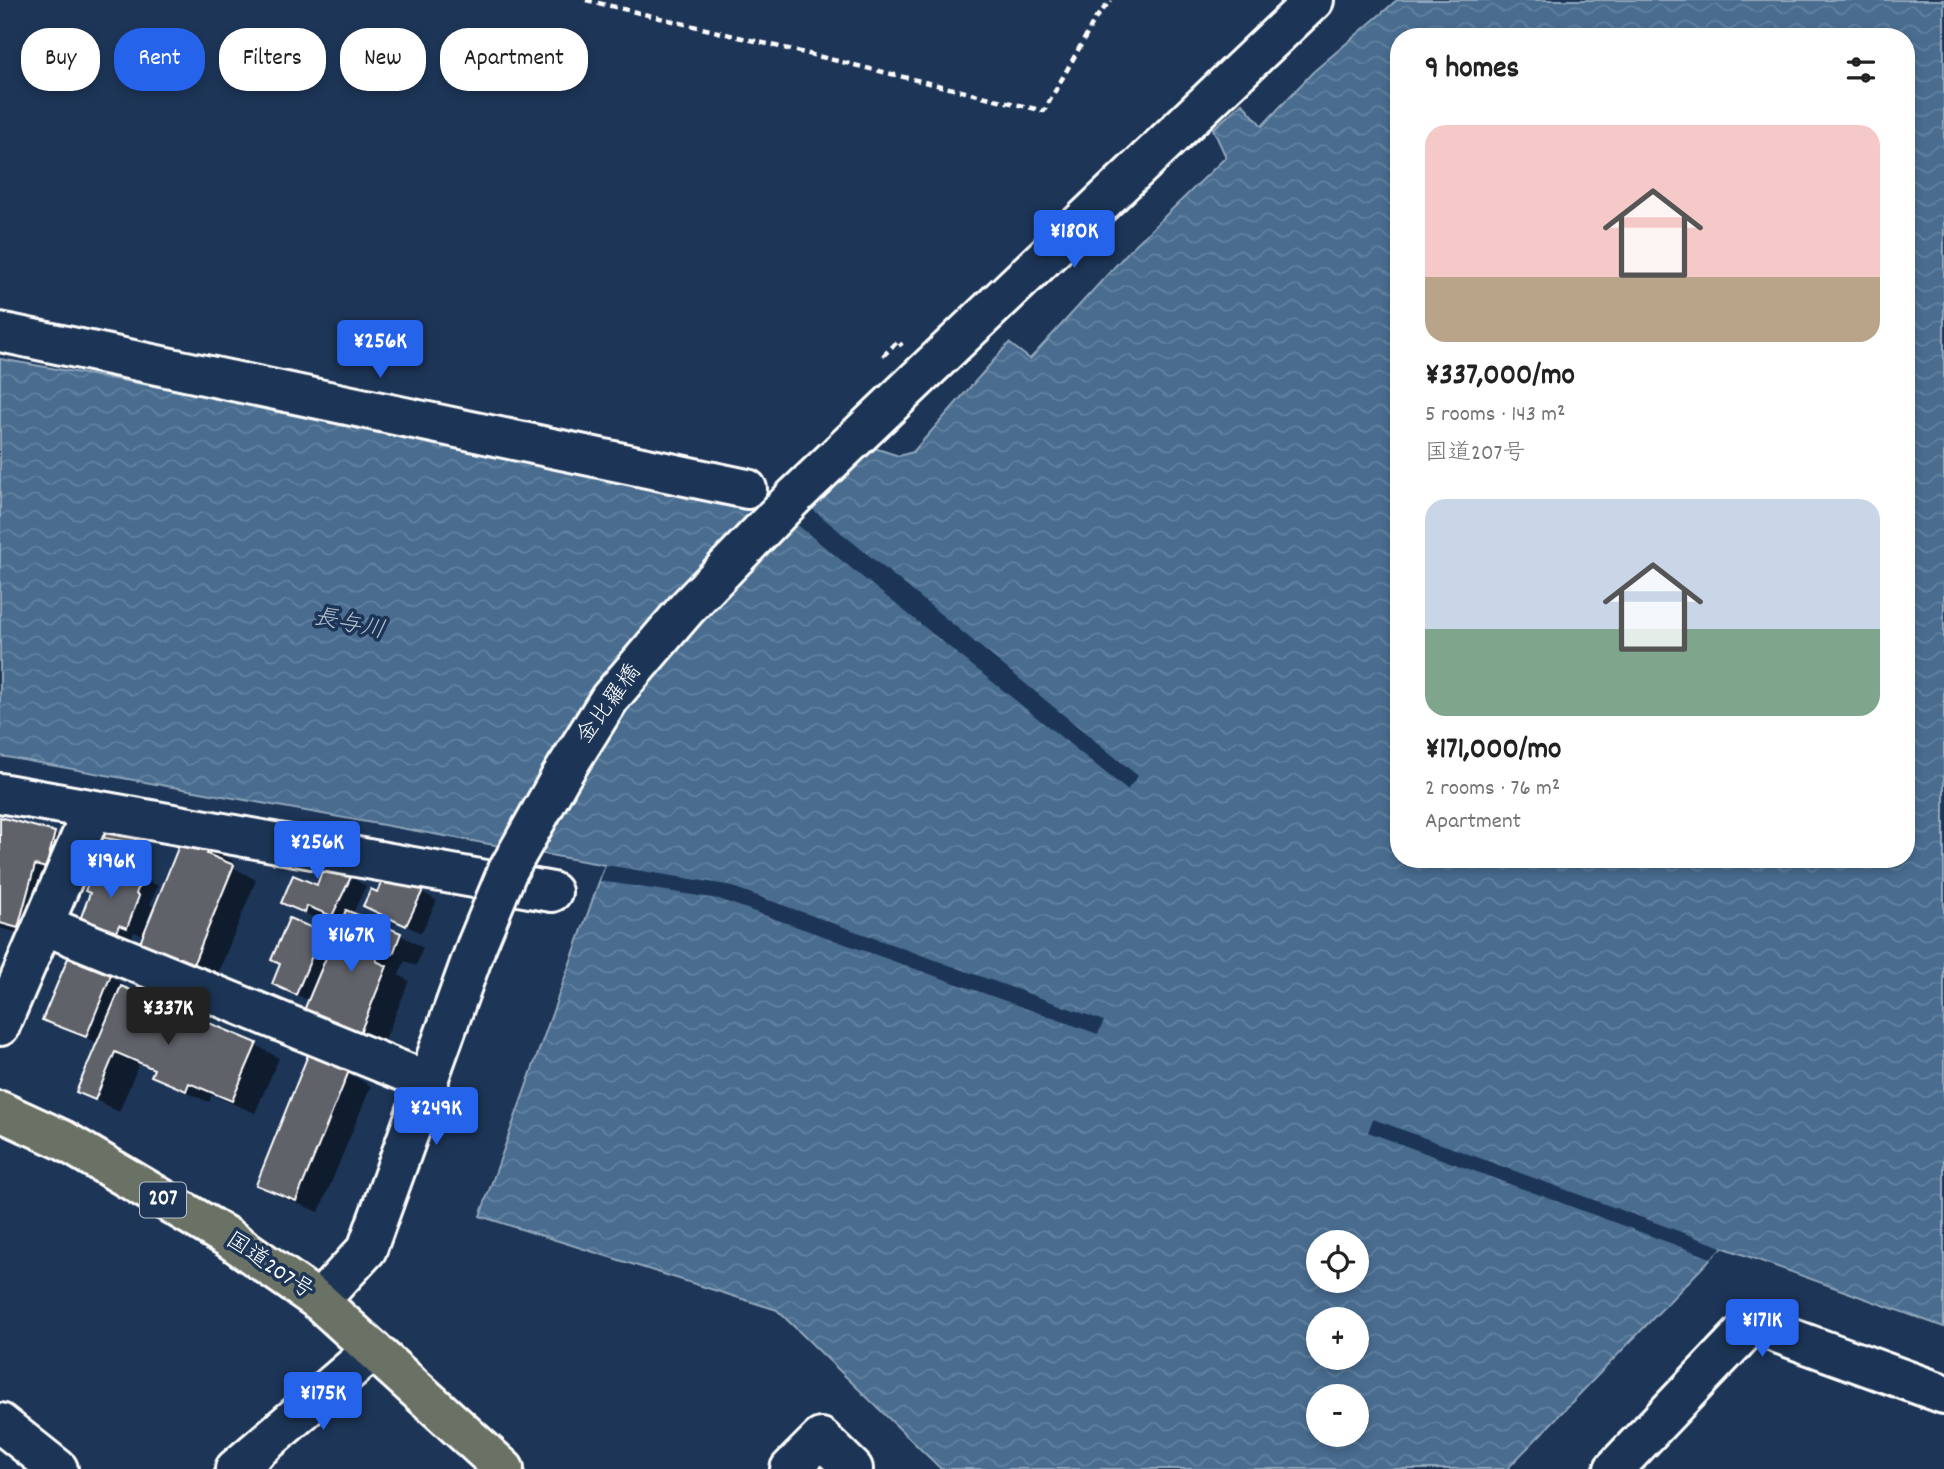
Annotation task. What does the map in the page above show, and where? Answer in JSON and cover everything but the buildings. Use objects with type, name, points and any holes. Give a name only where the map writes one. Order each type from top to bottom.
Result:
[{"type":"highway","name":"国道207号","points":[[0,1111],[63,1140],[215,1230],[319,1301],[504,1469]]},
{"type":"street","name":"金比羅橋","points":[[319,1301],[367,1249],[476,947],[507,872],[560,778],[610,698],[687,608],[794,497],[1314,0]]},
{"type":"street","points":[[0,332],[747,489]]},
{"type":"street","points":[[0,793],[552,892]]},
{"type":"street","points":[[0,1026],[92,811]]},
{"type":"street","points":[[44,925],[429,1082]]},
{"type":"street","points":[[1614,1469],[1752,1324],[1944,1394]]},
{"type":"street","points":[[235,1469],[373,1350]]},
{"type":"street","points":[[0,1423],[58,1469]]},
{"type":"street","points":[[790,1469],[821,1438],[853,1469]]},
{"type":"path","points":[[586,0],[1044,111],[1096,18],[1111,0]]},
{"type":"water","name":"長与川","points":[[1397,0],[1944,0],[1944,1327],[1722,1247],[1507,1469],[941,1469],[777,1310],[480,1216],[605,865],[0,756],[0,359],[580,461],[795,523],[868,446],[899,456],[913,452],[1009,343],[1030,359],[1130,250],[1226,157],[1213,129],[1242,103],[1262,126],[1313,72]]},
{"type":"pier","points":[[811,508],[1138,776],[1127,790],[795,523]]},
{"type":"pier","points":[[606,865],[727,885],[1104,1021],[1098,1034],[719,899],[600,881]]},
{"type":"pier","points":[[1373,1119],[1722,1247],[1711,1258],[1368,1132]]}]
